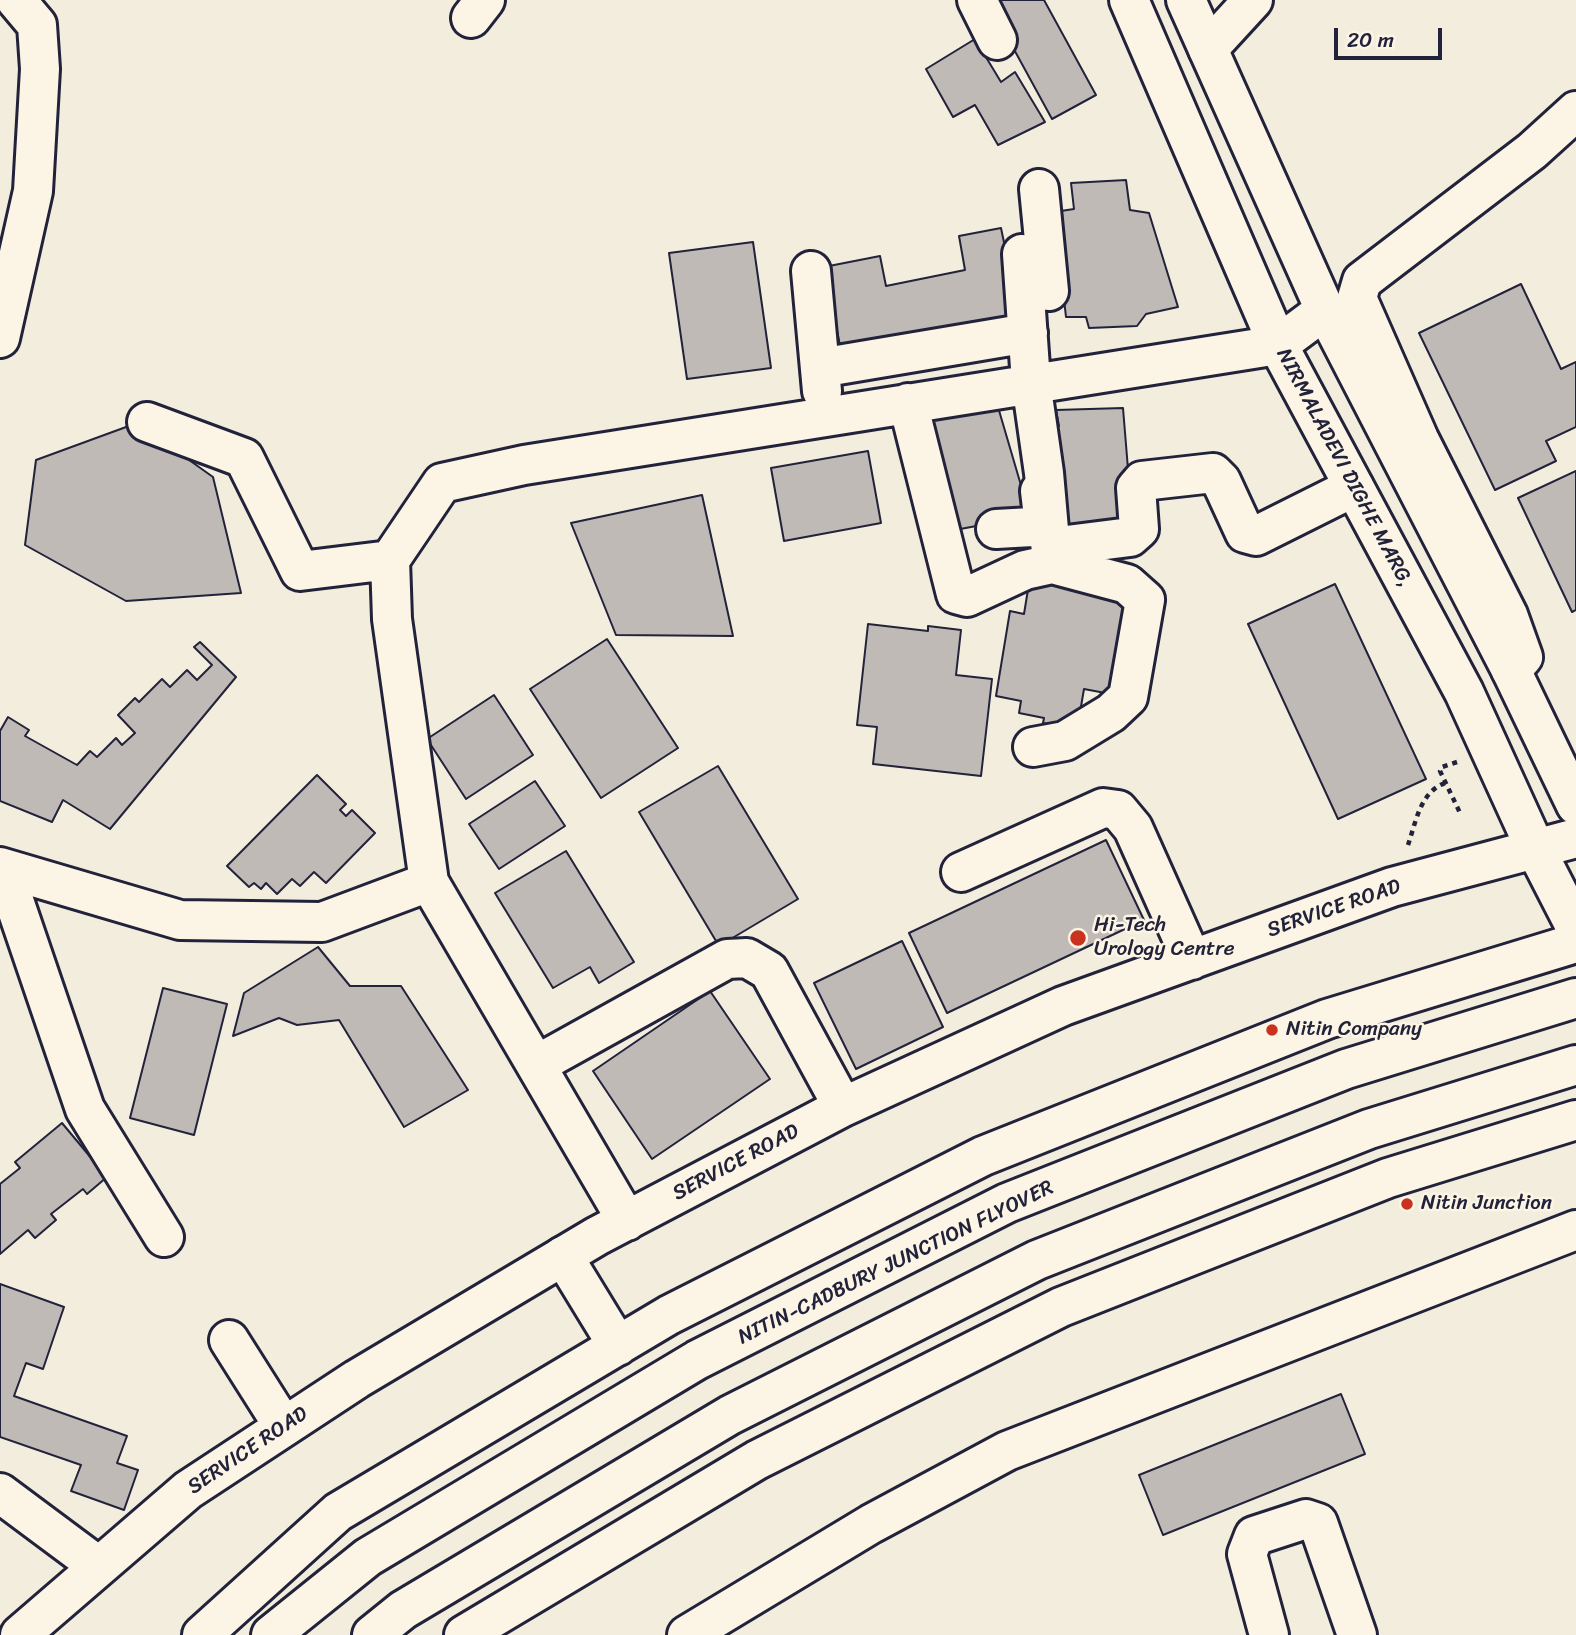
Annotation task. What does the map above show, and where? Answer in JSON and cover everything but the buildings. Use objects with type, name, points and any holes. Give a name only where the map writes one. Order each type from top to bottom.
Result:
[{"type":"main road","points":[[0,338],[33,191],[40,69],[37,25],[16,0]]},
{"type":"main road","points":[[977,0],[997,40]]},
{"type":"main road","name":"NIRMALADEVI DIGHE MARG,","points":[[1129,0],[1278,345],[1464,692],[1536,850],[1576,928]]},
{"type":"main road","points":[[1186,0],[1325,310],[1511,670],[1576,805]]},
{"type":"main road","points":[[1208,49],[1252,0]]},
{"type":"main road","points":[[1511,670],[1523,657],[1508,615],[1419,439],[1357,298],[1362,281],[1532,151],[1576,111]]},
{"type":"main road","points":[[908,402],[956,594],[967,597],[1025,570],[1048,536],[1037,465],[1022,454],[1031,383],[1039,189]]},
{"type":"main road","points":[[1022,254],[1031,383]]},
{"type":"main road","points":[[811,271],[825,416]]},
{"type":"main road","points":[[627,1221],[429,882],[392,619],[390,560],[442,483],[524,465],[1278,345],[1325,310]]},
{"type":"main road","points":[[820,368],[1028,333]]},
{"type":"main road","points":[[147,422],[244,458],[300,571],[390,560]]},
{"type":"main road","points":[[1048,536],[1130,537],[1139,529],[1136,488],[1142,481],[1213,473],[1220,481],[1245,533],[1256,536],[1354,487]]},
{"type":"main road","points":[[996,529],[1032,527],[1127,584],[1145,600],[1128,697],[1111,713],[1065,741],[1033,747]]},
{"type":"main road","points":[[961,872],[1103,808],[1118,810],[1133,828],[1192,960]]},
{"type":"main road","name":"SERVICE ROAD","points":[[20,1635],[188,1490],[357,1379],[563,1256],[843,1107],[1063,1006],[1392,887],[1576,838]]},
{"type":"main road","points":[[1,868],[180,920],[322,922],[429,882]]},
{"type":"main road","points":[[1,868],[85,1110],[164,1237]]},
{"type":"main road","points":[[202,1635],[338,1512],[669,1315],[983,1156],[1327,1020],[1576,943]]},
{"type":"main road","points":[[536,1065],[727,959],[747,958],[769,971],[843,1107]]},
{"type":"main road","name":"NITIN-CADBURY JUNCTION FLYOVER","points":[[271,1635],[368,1557],[697,1360],[1007,1203],[1346,1069],[1576,998]]},
{"type":"main road","points":[[372,1635],[403,1610],[730,1415],[1037,1260],[1369,1129],[1576,1065]]},
{"type":"main road","points":[[464,1635],[757,1460],[1061,1307],[1388,1178],[1576,1120]]},
{"type":"main road","points":[[693,1634],[872,1524],[1007,1451],[1576,1230]]},
{"type":"main road","points":[[563,1256],[618,1346]]},
{"type":"main road","points":[[229,1340],[284,1427]]},
{"type":"main road","points":[[0,1493],[98,1566]]},
{"type":"main road","points":[[1269,1635],[1247,1554],[1254,1536],[1306,1519],[1318,1523],[1357,1635]]},
{"type":"path","points":[[1392,887],[1430,791],[1445,783],[1461,815]]},
{"type":"place","name":"Hi-Tech Urology Centre","points":[[1078,938]]},
{"type":"place","name":"Nitin Company","points":[[1272,1030]]},
{"type":"place","name":"Nitin Junction","points":[[1407,1204]]}]
